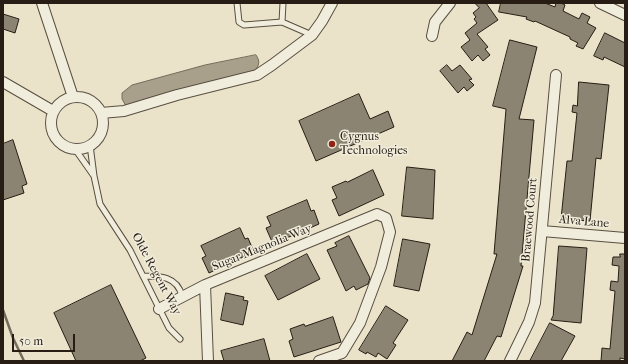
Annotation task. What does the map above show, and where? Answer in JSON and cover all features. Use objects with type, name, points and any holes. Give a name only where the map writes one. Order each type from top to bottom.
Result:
[{"type":"street","points":[[42,3],[73,97]]},
{"type":"street","points":[[101,113],[124,111],[176,95],[257,75],[312,35],[332,3]]},
{"type":"street","points":[[432,36],[435,22],[450,3]]},
{"type":"street","points":[[600,3],[625,15]]},
{"type":"street","name":"Braewood Court","points":[[510,361],[532,312],[536,292],[556,75]]},
{"type":"street","points":[[3,82],[53,111]]},
{"type":"street","points":[[73,97],[89,99],[96,105],[101,113],[103,124],[101,133],[93,143],[85,148],[75,149],[66,147],[55,137],[51,129],[53,111],[64,100],[73,97]]},
{"type":"street","name":"Sugar Magnolia Way","points":[[159,309],[205,285],[377,214],[386,218],[390,232],[381,267],[360,323],[342,353],[319,361]]},
{"type":"street","name":"Alva Lane","points":[[542,231],[625,238]]},
{"type":"street","points":[[205,285],[208,361]]},
{"type":"lane","points":[[237,3],[239,22],[244,25],[282,22],[312,35]]},
{"type":"lane","points":[[282,22],[283,3]]},
{"type":"lane","name":"Olde Regent Way","points":[[90,145],[94,176],[100,204],[130,250],[169,328],[180,339]]},
{"type":"lane","name":"Olde Regent Way","points":[[75,149],[94,176]]},
{"type":"lane","points":[[143,276],[157,276],[172,280],[180,287],[182,296]]},
{"type":"shaded area","points":[[256,55],[259,64],[253,73],[126,106],[122,99],[122,93],[132,85],[205,65]]},
{"type":"building","points":[[475,3],[486,3],[498,20],[477,34],[488,47],[485,49],[490,55],[483,61],[478,55],[472,61],[461,47],[470,40],[465,33],[477,23],[474,19],[476,17],[473,13],[479,8]]},
{"type":"building","points":[[501,3],[545,3],[555,7],[556,3],[561,3],[565,5],[563,11],[579,19],[582,13],[590,17],[587,23],[596,28],[583,49],[576,46],[578,43],[570,39],[570,37],[535,21],[526,19],[527,17],[499,12]]},
{"type":"building","points":[[3,14],[19,19],[15,33],[3,29]]},
{"type":"building","points":[[605,33],[625,43],[625,67],[604,57],[603,60],[594,56]]},
{"type":"building","points":[[510,40],[537,47],[519,119],[534,120],[521,266],[523,266],[501,337],[497,336],[484,361],[452,361],[467,332],[472,335],[497,254],[494,254],[506,109],[493,106]]},
{"type":"building","points":[[447,65],[452,71],[460,65],[472,79],[469,80],[474,85],[467,91],[464,87],[458,93],[440,71]]},
{"type":"building","points":[[579,82],[609,85],[601,159],[596,158],[590,221],[561,219],[567,161],[572,161],[577,113],[572,112],[573,105],[577,106]]},
{"type":"building","name":"Cygnus Technologies","points":[[359,94],[370,119],[388,111],[394,127],[316,161],[299,121]]},
{"type":"building","points":[[13,140],[27,184],[22,186],[24,193],[3,200],[3,144]]},
{"type":"building","points":[[407,167],[435,170],[433,219],[402,216]]},
{"type":"building","points":[[373,170],[384,195],[339,216],[332,200],[337,198],[332,187]]},
{"type":"building","points":[[307,200],[311,211],[314,210],[319,224],[273,244],[266,228],[271,226],[267,217]]},
{"type":"building","points":[[240,228],[245,239],[248,238],[254,252],[209,273],[202,258],[206,256],[201,246]]},
{"type":"building","points":[[349,236],[370,278],[368,284],[356,290],[354,286],[346,291],[327,250],[337,246],[335,243]]},
{"type":"building","points":[[403,239],[430,244],[419,291],[394,286]]},
{"type":"building","points":[[559,246],[587,248],[581,323],[551,320],[553,316]]},
{"type":"building","points":[[307,254],[320,279],[278,300],[265,276]]},
{"type":"building","points":[[620,254],[625,254],[625,359],[620,358],[620,361],[601,361],[602,348],[610,349],[615,291],[610,290],[611,281],[618,282],[619,266],[612,265],[613,257],[620,257]]},
{"type":"building","points":[[111,285],[146,358],[140,361],[76,361],[54,313]]},
{"type":"building","points":[[226,293],[244,297],[243,300],[248,301],[243,325],[221,320]]},
{"type":"building","points":[[386,306],[408,320],[393,343],[396,345],[387,359],[378,353],[376,357],[359,350]]},
{"type":"building","points":[[333,317],[341,342],[294,357],[289,341],[293,339],[290,329]]},
{"type":"building","points":[[550,323],[575,336],[561,361],[530,361]]},
{"type":"building","points":[[264,339],[270,361],[224,361],[221,351]]},
{"type":"waterway","points":[[3,310],[13,338],[24,361]]},
{"type":"place","name":"Cygnus Technologies","points":[[332,144]]}]
